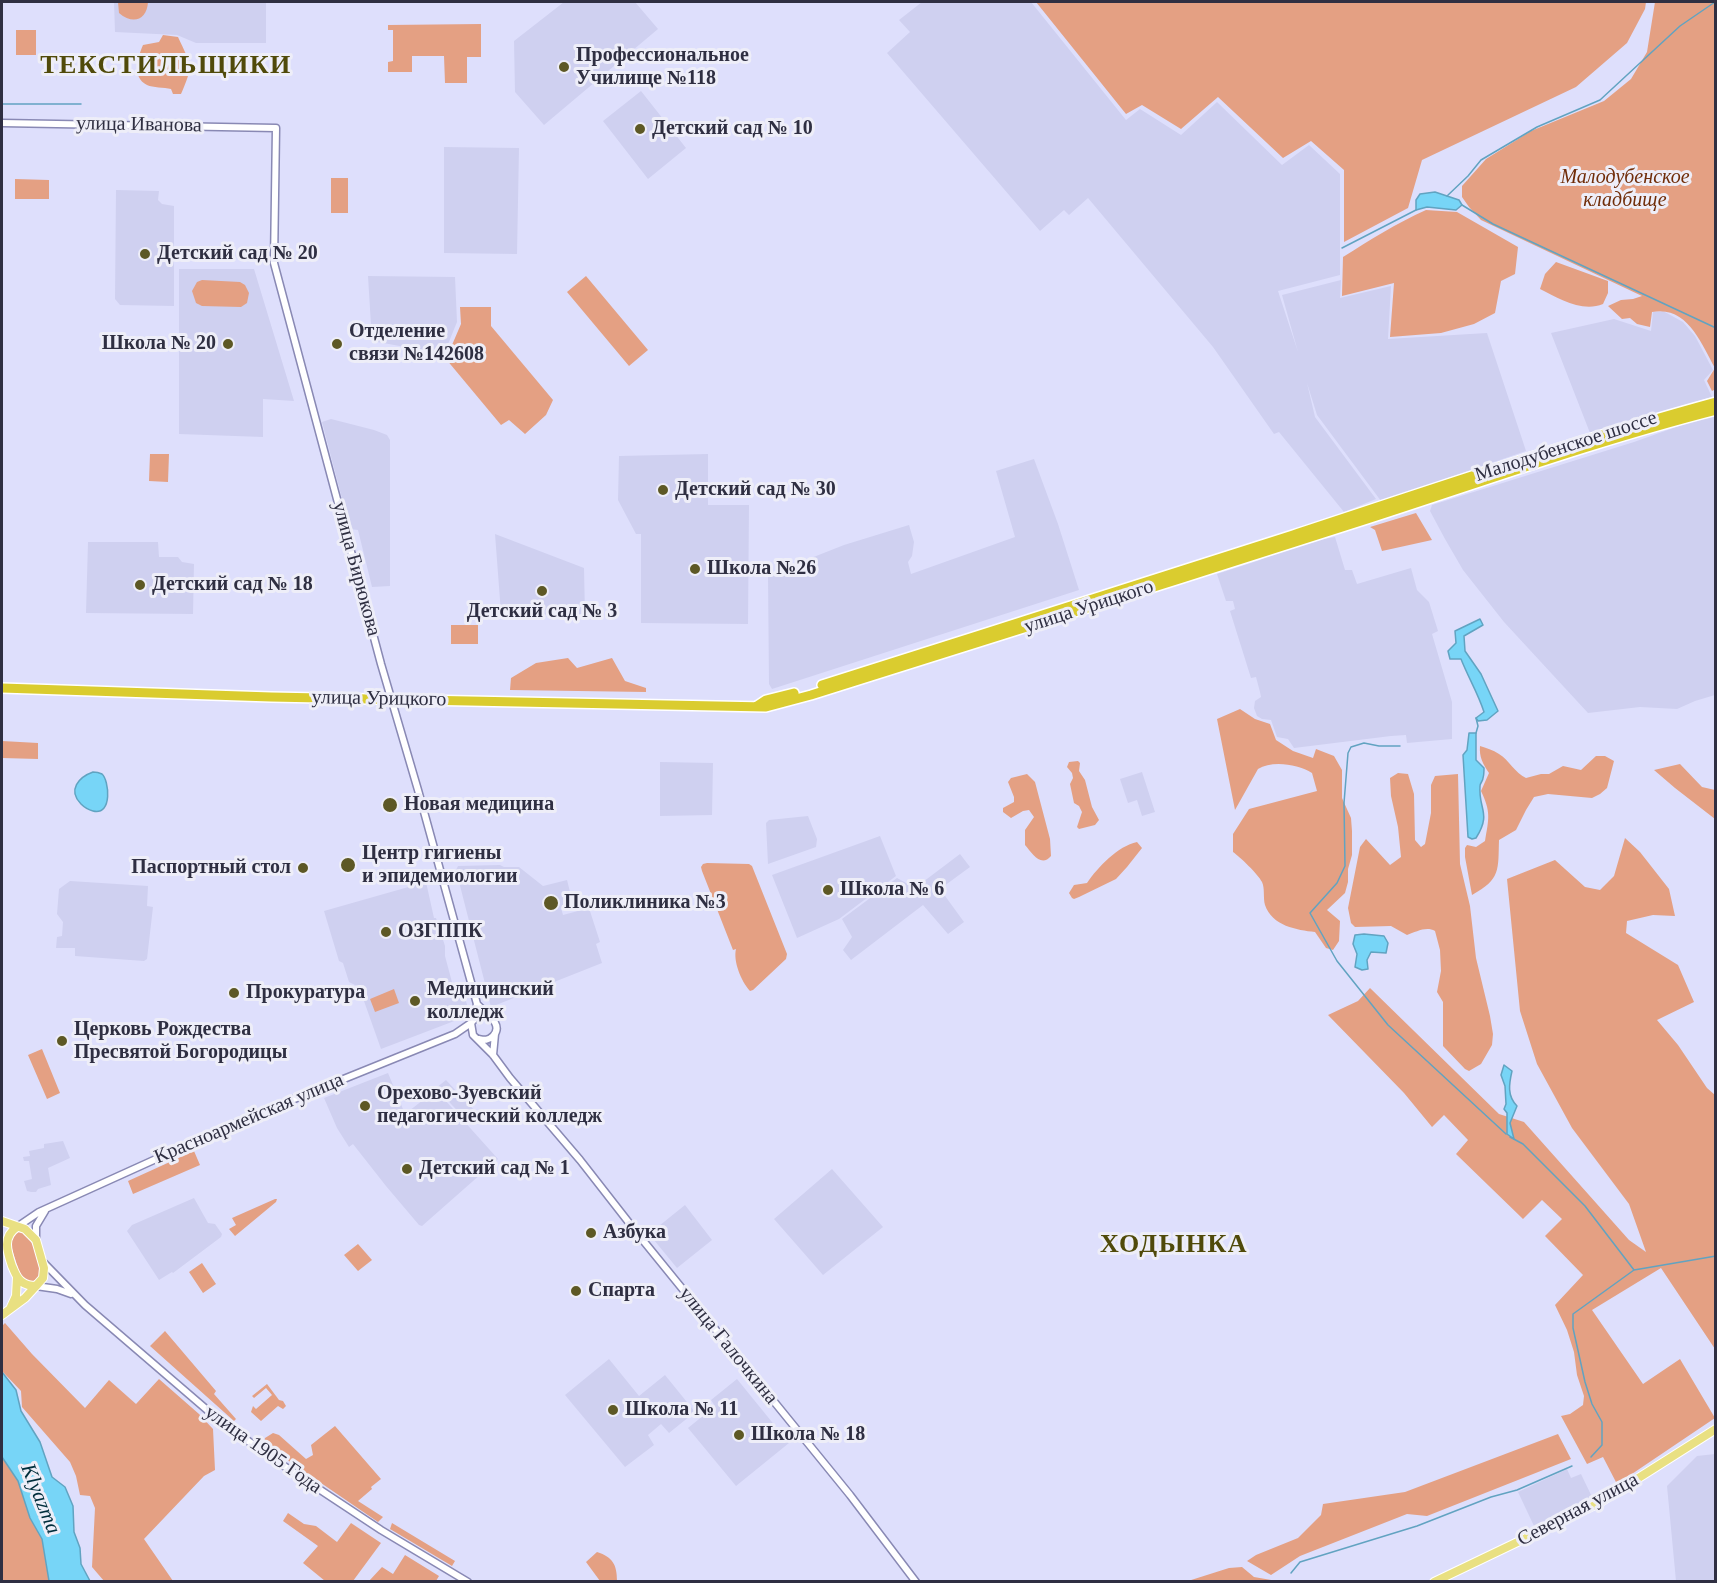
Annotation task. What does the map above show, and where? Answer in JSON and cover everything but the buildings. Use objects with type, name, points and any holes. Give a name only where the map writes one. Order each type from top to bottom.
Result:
[{"type":"highway","name":"Малодубенское шоссе","points":[[1419,498],[1658,417],[1716,402]]},
{"type":"highway","name":"Малодубенское шоссе","points":[[1419,498],[1632,433],[1716,410]]},
{"type":"highway","name":"улица Урицкого","points":[[2,688],[757,706],[766,700],[800,692],[1419,498]]},
{"type":"main road","points":[[2,1221],[28,1231],[36,1240],[44,1263],[43,1278],[25,1298],[2,1315]]},
{"type":"main road","points":[[7,1248],[9,1234],[17,1227]]},
{"type":"main road","points":[[2,1241],[7,1248],[17,1277],[16,1296],[10,1308]]},
{"type":"main road","points":[[17,1277],[26,1284],[36,1286]]},
{"type":"main road","name":"Северная улица","points":[[1434,1581],[1599,1503],[1716,1429]]},
{"type":"street","name":"улица Иванова","points":[[2,123],[276,128]]},
{"type":"street","name":"улица Бирюкова","points":[[276,128],[274,263],[477,1004]]},
{"type":"street","points":[[477,1004],[486,1015],[490,1016],[496,1026],[493,1054]]},
{"type":"street","points":[[475,1036],[473,1021],[477,1004]]},
{"type":"street","points":[[455,1034],[478,1015],[486,1015]]},
{"type":"street","points":[[455,1034],[475,1036],[486,1040],[495,1034]]},
{"type":"street","name":"Красноармейская улица","points":[[17,1227],[33,1215],[267,1110],[455,1034]]},
{"type":"street","name":"улица Галочкина","points":[[475,1036],[493,1054],[510,1078],[580,1160],[850,1495],[916,1581]]},
{"type":"street","points":[[36,1240],[36,1226],[46,1209]]},
{"type":"street","name":"улица 1905 Года","points":[[44,1263],[75,1296],[193,1398],[254,1446],[381,1530],[468,1581]]},
{"type":"street","points":[[36,1286],[61,1290],[75,1296]]},
{"type":"shaded area","points":[[114,2],[266,2],[266,43],[196,43],[177,35],[115,32]]},
{"type":"shaded area","name":"Профессиональное Училище №118","points":[[564,2],[635,2],[658,29],[544,125],[515,92],[514,41]]},
{"type":"shaded area","points":[[922,2],[1031,2],[1126,120],[1140,109],[1181,135],[1217,102],[1282,165],[1309,145],[1340,174],[1340,275],[1278,291],[1298,352],[1282,295],[1341,280],[1340,298],[1391,286],[1388,339],[1487,333],[1526,451],[1381,501],[1317,415],[1307,383],[1315,417],[1376,499],[1344,512],[1279,432],[1274,434],[1213,347],[1088,198],[1069,215],[1064,210],[1040,231],[887,53],[910,32],[899,20]]},
{"type":"shaded area","name":"Детский сад № 10","points":[[641,91],[686,148],[648,179],[603,121]]},
{"type":"shaded area","points":[[444,147],[519,148],[517,254],[444,253]]},
{"type":"shaded area","name":"Детский сад № 20","points":[[116,190],[159,191],[158,200],[162,204],[174,206],[174,306],[120,305],[115,299]]},
{"type":"shaded area","name":"Школа № 20","points":[[179,269],[254,269],[294,401],[263,399],[263,437],[179,434]]},
{"type":"shaded area","points":[[368,276],[455,277],[457,322],[444,354],[372,341]]},
{"type":"shaded area","points":[[1663,311],[1683,322],[1695,336],[1713,370],[1704,380],[1712,397],[1590,433],[1551,333],[1614,319],[1651,331],[1653,312]]},
{"type":"shaded area","points":[[1715,416],[1715,695],[1677,709],[1640,707],[1588,713],[1504,622],[1463,570],[1430,511],[1432,505],[1634,442],[1693,421]]},
{"type":"shaded area","points":[[331,419],[374,430],[387,435],[390,440],[390,586],[372,587],[358,530],[350,529],[322,422]]},
{"type":"shaded area","points":[[708,454],[708,505],[749,505],[748,624],[641,623],[641,534],[636,534],[618,500],[619,456]]},
{"type":"shaded area","points":[[1034,459],[1079,590],[772,689],[769,684],[768,575],[844,545],[909,525],[914,542],[912,556],[908,562],[911,574],[1015,537],[996,471]]},
{"type":"shaded area","name":"Детский сад № 3","points":[[495,534],[584,568],[585,616],[501,613]]},
{"type":"shaded area","points":[[1335,537],[1345,570],[1352,570],[1357,584],[1411,568],[1417,590],[1429,602],[1438,631],[1432,634],[1452,702],[1452,739],[1407,743],[1406,735],[1294,748],[1288,739],[1277,737],[1271,720],[1257,716],[1254,708],[1255,701],[1261,697],[1256,677],[1251,678],[1230,611],[1235,609],[1233,601],[1226,601],[1217,574],[1312,541]]},
{"type":"shaded area","name":"Детский сад № 18","points":[[88,542],[158,542],[159,557],[178,557],[182,562],[194,564],[193,614],[86,613]]},
{"type":"shaded area","points":[[660,762],[713,763],[712,815],[660,816]]},
{"type":"shaded area","points":[[1142,772],[1155,812],[1142,816],[1137,800],[1128,803],[1120,779]]},
{"type":"shaded area","points":[[808,816],[817,839],[816,847],[768,864],[766,823],[769,820]]},
{"type":"shaded area","name":"Школа № 6","points":[[880,836],[896,876],[839,919],[797,938],[772,875]]},
{"type":"shaded area","points":[[960,854],[970,867],[940,889],[964,922],[948,934],[923,905],[851,960],[843,950],[852,937],[842,919],[897,878],[915,888]]},
{"type":"shaded area","points":[[458,866],[519,867],[543,886],[567,880],[571,896],[574,895],[575,900],[572,901],[573,904],[561,908],[563,915],[589,908],[600,942],[596,944],[602,963],[491,1007],[456,870]]},
{"type":"shaded area","points":[[70,881],[148,886],[147,906],[153,907],[147,959],[144,961],[75,956],[75,948],[56,948],[57,937],[62,936],[63,922],[57,914],[59,889]]},
{"type":"shaded area","points":[[426,882],[434,918],[436,918],[445,946],[445,956],[453,986],[461,984],[470,1015],[381,1049],[359,987],[349,982],[343,963],[339,961],[324,911]]},
{"type":"shaded area","points":[[388,1073],[405,1114],[436,1090],[498,1159],[422,1226],[353,1144],[349,1147],[337,1128],[324,1098]]},
{"type":"shaded area","points":[[446,1080],[475,1111],[467,1121],[436,1088]]},
{"type":"shaded area","points":[[63,1141],[70,1158],[48,1168],[51,1185],[38,1189],[36,1192],[27,1191],[24,1181],[32,1179],[29,1161],[24,1161],[23,1157],[30,1156],[29,1151],[44,1148],[44,1144]]},
{"type":"shaded area","points":[[832,1169],[883,1227],[823,1275],[774,1219]]},
{"type":"shaded area","points":[[194,1198],[208,1223],[215,1224],[222,1234],[221,1237],[173,1273],[159,1280],[127,1231],[132,1225]]},
{"type":"shaded area","points":[[685,1205],[712,1240],[677,1268],[649,1234]]},
{"type":"shaded area","name":"Школа № 11","points":[[609,1359],[639,1396],[665,1375],[695,1412],[669,1433],[661,1424],[648,1435],[654,1445],[625,1467],[565,1395]]},
{"type":"shaded area","name":"Школа № 18","points":[[737,1379],[789,1443],[736,1486],[688,1428],[715,1406],[711,1400]]},
{"type":"shaded area","points":[[1715,1454],[1715,1581],[1676,1581],[1667,1486],[1697,1456]]},
{"type":"shaded area","points":[[1567,1469],[1571,1478],[1581,1474],[1593,1499],[1534,1526],[1518,1492]]},
{"type":"green space","points":[[118,2],[148,2],[142,17],[134,20],[119,13]]},
{"type":"green space","points":[[1036,2],[1646,2],[1645,9],[1627,43],[1576,87],[1422,160],[1408,208],[1344,242],[1344,170],[1311,141],[1283,158],[1218,97],[1181,129],[1142,105],[1126,114]]},
{"type":"green space","name":"Малодубенское кладбище","points":[[1655,2],[1715,2],[1716,389],[1712,391],[1707,381],[1715,368],[1698,337],[1684,320],[1664,311],[1652,312],[1650,327],[1637,324],[1630,318],[1622,319],[1608,306],[1621,300],[1642,296],[1481,220],[1462,197],[1462,186],[1486,159],[1531,131],[1604,101],[1631,79],[1647,52]]},
{"type":"green space","points":[[481,24],[481,57],[467,57],[467,83],[445,83],[444,56],[412,56],[412,72],[388,72],[388,62],[393,61],[393,30],[388,30],[388,25]]},
{"type":"green space","points":[[16,30],[36,30],[36,55],[16,55]]},
{"type":"green space","points":[[163,35],[178,37],[188,60],[188,77],[181,94],[173,94],[171,89],[147,85],[137,72],[143,45],[159,42]]},
{"type":"green space","points":[[331,178],[348,178],[348,213],[331,213]]},
{"type":"green space","points":[[15,179],[49,180],[49,199],[15,199]]},
{"type":"green space","points":[[1426,210],[1457,212],[1518,247],[1515,274],[1501,281],[1495,313],[1474,324],[1441,333],[1390,337],[1394,283],[1342,296],[1343,257],[1394,226]]},
{"type":"green space","points":[[1556,262],[1608,281],[1608,293],[1603,304],[1579,306],[1540,289],[1545,274]]},
{"type":"green space","points":[[586,276],[648,350],[629,366],[567,292]]},
{"type":"green space","points":[[202,280],[240,282],[245,285],[249,293],[247,303],[241,307],[202,306],[196,303],[192,291],[197,282]]},
{"type":"green space","points":[[460,307],[491,307],[491,326],[553,400],[546,415],[525,434],[509,420],[501,425],[446,359],[461,324]]},
{"type":"green space","points":[[150,454],[169,454],[168,482],[149,481]]},
{"type":"green space","points":[[1416,513],[1432,540],[1382,551],[1375,530],[1370,527]]},
{"type":"green space","points":[[451,625],[478,625],[478,644],[451,644]]},
{"type":"green space","points":[[568,658],[577,668],[612,658],[625,681],[646,688],[646,692],[510,690],[511,678],[536,663]]},
{"type":"green space","points":[[1240,709],[1255,719],[1270,724],[1276,740],[1293,751],[1313,758],[1316,749],[1334,756],[1342,770],[1342,798],[1351,818],[1352,855],[1345,893],[1327,910],[1340,921],[1339,941],[1333,950],[1326,948],[1315,932],[1286,926],[1273,918],[1265,905],[1262,882],[1233,852],[1233,834],[1249,809],[1317,791],[1312,773],[1306,770],[1292,765],[1264,766],[1258,769],[1235,810],[1217,719]]},
{"type":"green space","points":[[2,741],[38,743],[38,759],[2,758]]},
{"type":"green space","points":[[1480,746],[1499,754],[1526,778],[1549,774],[1563,766],[1581,770],[1596,756],[1605,756],[1614,761],[1607,788],[1592,798],[1548,794],[1534,797],[1516,830],[1499,840],[1498,866],[1493,878],[1472,895],[1465,848],[1467,845],[1476,847],[1485,841],[1488,821],[1488,810],[1481,791],[1489,773],[1480,754]]},
{"type":"green space","points":[[1078,761],[1079,771],[1085,780],[1092,807],[1099,820],[1095,825],[1079,829],[1077,827],[1082,812],[1074,803],[1070,784],[1073,778],[1067,767],[1069,762]]},
{"type":"green space","points":[[1680,764],[1702,787],[1715,790],[1715,819],[1654,770]]},
{"type":"green space","points":[[1398,773],[1408,774],[1414,794],[1415,840],[1421,847],[1425,844],[1431,813],[1431,785],[1435,776],[1458,774],[1460,864],[1470,906],[1476,958],[1493,1034],[1492,1045],[1481,1064],[1469,1071],[1443,1046],[1443,1002],[1437,992],[1441,971],[1440,950],[1435,931],[1425,929],[1407,935],[1391,926],[1355,927],[1351,923],[1348,908],[1360,847],[1366,839],[1390,865],[1401,857],[1390,778]]},
{"type":"green space","points":[[1027,774],[1035,782],[1050,839],[1051,856],[1044,860],[1037,858],[1025,845],[1025,830],[1034,817],[1029,810],[1011,818],[1003,812],[1003,808],[1014,802],[1008,782],[1011,778]]},
{"type":"green space","points":[[1625,838],[1640,852],[1669,889],[1675,916],[1653,915],[1627,921],[1626,933],[1678,965],[1694,1002],[1657,1020],[1678,1045],[1707,1088],[1715,1095],[1715,1349],[1661,1268],[1592,1310],[1643,1384],[1680,1359],[1715,1418],[1617,1484],[1603,1457],[1587,1464],[1561,1416],[1570,1414],[1583,1405],[1584,1396],[1567,1330],[1555,1305],[1583,1275],[1545,1236],[1562,1219],[1542,1200],[1523,1219],[1456,1154],[1468,1140],[1444,1115],[1432,1127],[1404,1093],[1328,1015],[1358,1001],[1370,988],[1499,1114],[1524,1122],[1629,1240],[1646,1252],[1629,1204],[1572,1128],[1537,1064],[1520,1011],[1507,879],[1555,860],[1585,887],[1600,890],[1614,876]]},
{"type":"green space","points":[[1137,842],[1142,848],[1116,879],[1079,897],[1072,898],[1069,893],[1074,885],[1087,883],[1109,858]]},
{"type":"green space","points":[[707,863],[752,866],[787,954],[786,959],[753,990],[750,991],[741,976],[737,965],[736,949],[733,950],[702,871],[701,867]]},
{"type":"green space","points":[[394,989],[399,1003],[375,1012],[370,999]]},
{"type":"green space","points":[[42,1049],[60,1093],[47,1099],[28,1055]]},
{"type":"green space","points":[[194,1151],[200,1165],[133,1194],[128,1181]]},
{"type":"green space","points":[[277,1199],[276,1202],[235,1236],[229,1229],[236,1225],[232,1218]]},
{"type":"green space","points":[[18,1232],[25,1233],[38,1256],[40,1272],[38,1278],[33,1281],[24,1280],[19,1273],[11,1244],[11,1237]]},
{"type":"green space","points":[[358,1244],[372,1260],[358,1271],[344,1255]]},
{"type":"green space","points":[[202,1263],[216,1284],[203,1293],[189,1272]]},
{"type":"green space","points":[[5,1323],[85,1408],[109,1380],[136,1404],[159,1379],[213,1429],[215,1470],[204,1476],[144,1539],[173,1581],[104,1581],[92,1567],[95,1508],[90,1496],[80,1495],[70,1462],[22,1407],[21,1391],[2,1371],[2,1326]]},
{"type":"green space","points":[[165,1331],[216,1391],[214,1394],[236,1419],[234,1421],[150,1346]]},
{"type":"green space","points":[[267,1384],[286,1406],[283,1409],[278,1406],[261,1421],[251,1412],[253,1406],[256,1409],[272,1395],[266,1388],[254,1398],[252,1396]]},
{"type":"green space","points":[[335,1426],[381,1479],[358,1501],[383,1517],[378,1522],[264,1444],[265,1438],[273,1433],[279,1435],[306,1459],[313,1455],[311,1445]]},
{"type":"green space","points":[[1558,1434],[1571,1459],[1427,1516],[1407,1514],[1300,1556],[1271,1575],[1247,1561],[1298,1538],[1321,1515],[1323,1504],[1405,1492]]},
{"type":"green space","points":[[2,1457],[18,1481],[30,1518],[42,1539],[49,1581],[4,1581],[2,1579]]},
{"type":"green space","points":[[288,1513],[304,1524],[316,1526],[337,1542],[351,1523],[381,1543],[353,1581],[325,1581],[303,1563],[318,1546],[283,1521]]},
{"type":"green space","points":[[392,1523],[455,1561],[452,1566],[390,1529]]},
{"type":"green space","points":[[597,1552],[607,1556],[613,1562],[617,1581],[600,1581],[586,1562]]},
{"type":"green space","points":[[405,1555],[439,1576],[436,1581],[369,1581],[382,1567],[393,1574]]},
{"type":"green space","points":[[1242,1567],[1254,1577],[1277,1581],[1188,1581],[1229,1568]]},
{"type":"water","points":[[1435,192],[1459,200],[1462,205],[1456,210],[1427,207],[1416,210],[1416,200],[1420,194]]},
{"type":"water","points":[[1480,619],[1483,625],[1464,636],[1465,651],[1481,674],[1498,711],[1487,720],[1478,721],[1476,718],[1484,712],[1479,698],[1461,659],[1450,659],[1448,651],[1456,643],[1455,631]]},
{"type":"water","points":[[1469,733],[1476,733],[1476,760],[1484,768],[1480,786],[1483,823],[1476,838],[1472,839],[1468,837],[1463,755],[1467,750]]},
{"type":"water","points":[[93,772],[102,774],[108,790],[104,808],[99,811],[85,807],[75,794],[79,781]]},
{"type":"water","points":[[1355,935],[1384,936],[1388,943],[1386,953],[1371,952],[1367,960],[1368,969],[1362,970],[1355,967],[1357,954],[1353,944]]},
{"type":"water","points":[[1504,1065],[1512,1071],[1510,1094],[1517,1106],[1510,1123],[1514,1139],[1507,1134],[1507,1113],[1504,1109],[1505,1086],[1501,1075]]},
{"type":"water","name":"Klyazma","points":[[2,1372],[16,1390],[21,1411],[40,1442],[52,1477],[65,1487],[73,1506],[74,1532],[80,1548],[81,1564],[90,1581],[49,1581],[42,1539],[30,1518],[18,1481],[2,1457]]},
{"type":"waterway","points":[[1447,196],[1481,160],[1537,127],[1600,100],[1680,26],[1715,2]]},
{"type":"waterway","points":[[2,104],[81,104]]},
{"type":"waterway","points":[[1462,205],[1493,224],[1716,328]]},
{"type":"waterway","points":[[1342,248],[1416,210]]},
{"type":"waterway","points":[[1476,718],[1478,726],[1476,733]]},
{"type":"waterway","points":[[1400,746],[1364,743],[1351,747],[1348,753],[1344,803],[1345,866],[1337,883],[1310,913],[1337,961],[1388,1025],[1506,1134]]},
{"type":"waterway","points":[[1510,1137],[1523,1144],[1585,1206],[1634,1270],[1573,1314],[1573,1328],[1585,1382],[1592,1404],[1602,1422],[1602,1445],[1591,1457]]},
{"type":"waterway","points":[[1634,1270],[1716,1256]]},
{"type":"waterway","points":[[1291,1573],[1300,1562],[1417,1526],[1491,1497],[1517,1490],[1572,1466]]},
{"type":"place","name":"Профессиональное Училище №118","points":[[564,67]]},
{"type":"place","name":"Детский сад № 10","points":[[640,129]]},
{"type":"place","name":"Детский сад № 20","points":[[145,254]]},
{"type":"place","name":"Школа № 20","points":[[228,344]]},
{"type":"place","name":"Отделение связи №142608","points":[[337,344]]},
{"type":"place","name":"Детский сад № 30","points":[[663,490]]},
{"type":"place","name":"Школа №26","points":[[695,569]]},
{"type":"place","name":"Детский сад № 18","points":[[140,585]]},
{"type":"place","name":"Детский сад № 3","points":[[542,591]]},
{"type":"place","name":"Новая медицина","points":[[390,805]]},
{"type":"place","name":"Центр гигиены и эпидемиологии","points":[[348,865]]},
{"type":"place","name":"Паспортный стол","points":[[303,868]]},
{"type":"place","name":"Школа № 6","points":[[828,890]]},
{"type":"place","name":"Поликлиника №3","points":[[551,903]]},
{"type":"place","name":"ОЗГППК","points":[[386,932]]},
{"type":"place","name":"Прокуратура","points":[[234,993]]},
{"type":"place","name":"Медицинский колледж","points":[[415,1001]]},
{"type":"place","name":"Церковь Рождества Пресвятой Богородицы","points":[[62,1041]]},
{"type":"place","name":"Орехово-Зуевский педагогический колледж","points":[[365,1106]]},
{"type":"place","name":"Детский сад № 1","points":[[407,1169]]},
{"type":"place","name":"Азбука","points":[[591,1233]]},
{"type":"place","name":"Спарта","points":[[576,1291]]},
{"type":"place","name":"Школа № 11","points":[[613,1410]]},
{"type":"place","name":"Школа № 18","points":[[739,1435]]},
{"type":"district","name":"ТЕКСТИЛЬЩИКИ","points":[[166,66]]},
{"type":"district","name":"ХОДЫНКА","points":[[1174,1245]]}]
